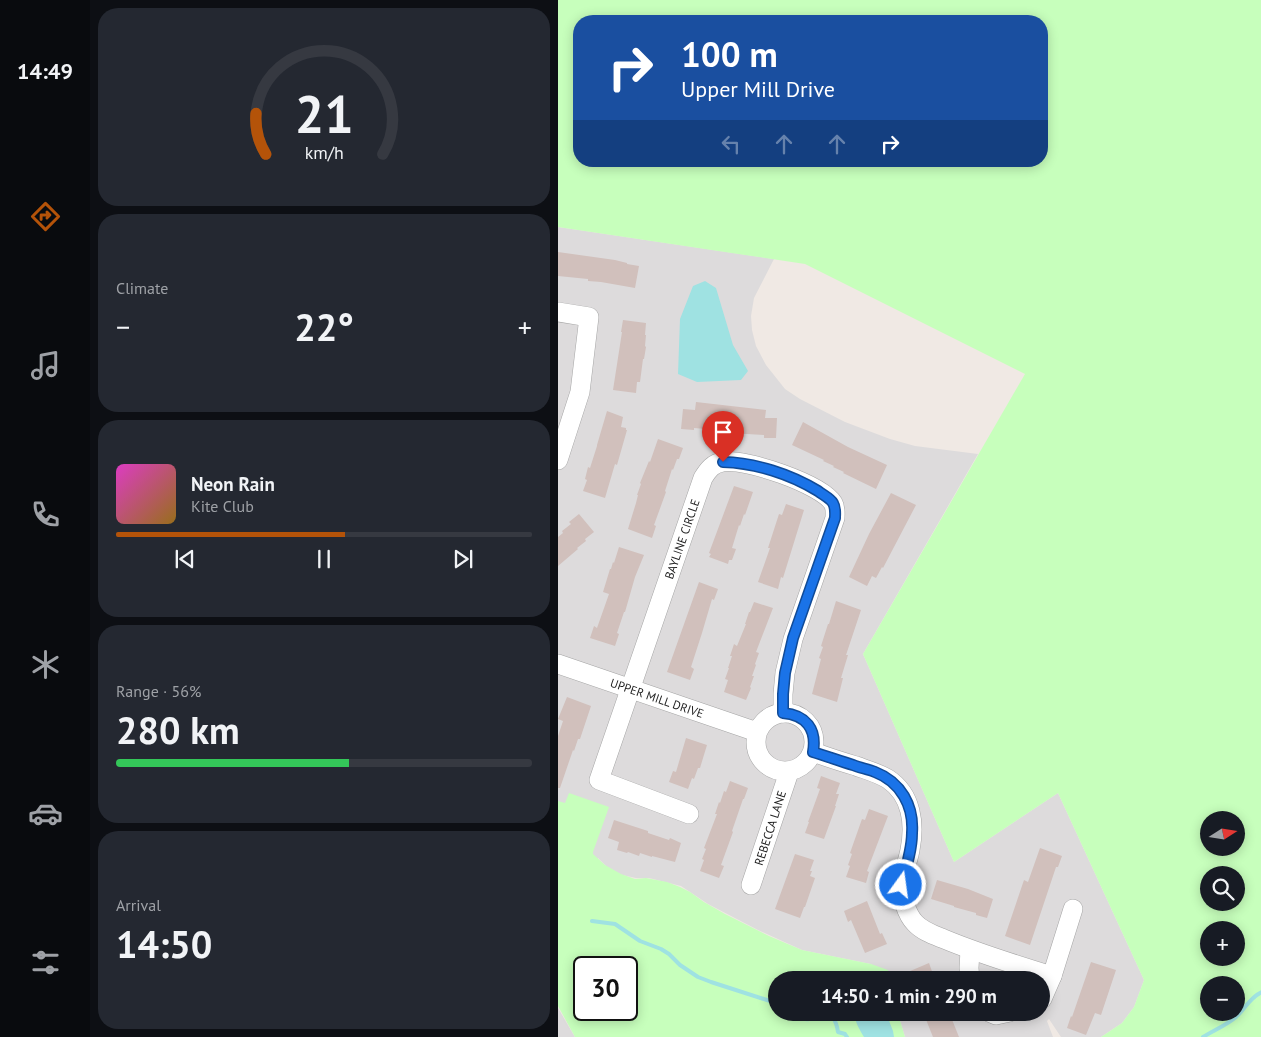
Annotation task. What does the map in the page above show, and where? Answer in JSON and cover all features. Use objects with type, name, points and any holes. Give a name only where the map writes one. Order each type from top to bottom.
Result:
[{"type":"street","points":[[558,312],[589,317],[580,392],[558,460]]},
{"type":"street","name":"BAYLINE CIRCLE","points":[[689,814],[599,780],[703,478],[709,469],[723,462],[739,462],[806,484],[827,497],[833,503],[835,510],[835,518],[793,638],[785,673],[783,713]]},
{"type":"street","name":"UPPER MILL DRIVE","points":[[558,664],[757,732]]},
{"type":"street","points":[[783,713],[801,718],[808,724],[813,733],[813,752],[809,760],[797,770],[789,772],[779,772],[769,768],[757,752],[755,742],[761,724],[775,714],[783,713]]},
{"type":"street","points":[[813,752],[876,772],[899,788],[907,801],[912,818],[912,834],[901,885],[903,898],[914,922],[925,930],[970,950],[1052,976]]},
{"type":"street","name":"REBECCA LANE","points":[[752,885],[789,772]]},
{"type":"street","points":[[1050,980],[1073,910]]},
{"type":"street","points":[[969,971],[970,950]]},
{"type":"shaded area","points":[[558,227],[774,259],[754,298],[751,316],[752,330],[756,346],[766,365],[785,389],[800,399],[845,422],[890,439],[915,446],[978,454],[863,654],[954,862],[1058,793],[1144,980],[1134,1007],[1122,1023],[1101,1037],[1061,1037],[1050,1020],[1050,971],[881,971],[871,964],[802,950],[708,904],[681,886],[649,878],[622,875],[607,867],[598,858],[574,915],[558,988]]},
{"type":"shaded area","points":[[558,1008],[575,1037],[558,1037]]},
{"type":"shaded area","points":[[900,1021],[1047,1021],[1053,1037],[905,1037]]},
{"type":"green space","points":[[558,0],[1261,0],[1261,1037],[1101,1037],[1122,1023],[1134,1007],[1144,980],[1058,793],[954,862],[863,654],[1025,374],[805,264],[558,227]]},
{"type":"green space","points":[[569,793],[609,807],[593,854],[605,865],[621,874],[635,879],[646,878],[667,882],[680,887],[725,914],[802,950],[871,964],[889,971],[768,971],[768,1021],[900,1021],[905,1037],[575,1037],[558,1006],[558,801],[565,803]]},
{"type":"water","points":[[705,281],[716,288],[733,345],[748,371],[741,380],[697,382],[678,374],[680,319],[693,286]]},
{"type":"water","points":[[889,1021],[894,1037],[864,1037],[856,1022]]},
{"type":"building","points":[[558,252],[615,260],[639,266],[635,288],[588,281],[588,279],[558,276]]},
{"type":"building","points":[[623,320],[646,323],[646,347],[640,382],[637,382],[636,393],[613,390]]},
{"type":"building","points":[[696,402],[766,410],[765,418],[777,418],[776,438],[764,438],[764,435],[729,433],[729,431],[694,428],[694,430],[681,429],[683,409],[695,410]]},
{"type":"building","points":[[607,411],[623,417],[621,427],[627,430],[605,498],[583,491],[587,480],[585,479],[588,467],[590,468]]},
{"type":"building","points":[[803,422],[848,447],[887,465],[876,489],[843,473],[824,460],[792,445]]},
{"type":"building","points":[[658,439],[683,448],[679,459],[677,459],[672,469],[654,525],[656,526],[652,538],[628,529],[640,483]]},
{"type":"building","points":[[734,486],[753,492],[745,515],[739,525],[732,548],[736,549],[732,560],[729,560],[728,564],[709,557],[711,554],[709,553]]},
{"type":"building","points":[[891,493],[916,505],[883,568],[876,578],[872,576],[867,586],[849,577]]},
{"type":"building","points":[[786,504],[804,510],[778,589],[758,582],[779,514],[782,515]]},
{"type":"building","points":[[579,514],[594,532],[558,566],[558,537],[571,524],[569,522]]},
{"type":"building","points":[[619,547],[644,555],[617,633],[619,634],[615,646],[590,638],[594,626],[597,628],[609,594],[603,592]]},
{"type":"building","points":[[699,582],[718,589],[714,600],[712,599],[691,667],[694,669],[690,680],[667,672]]},
{"type":"building","points":[[836,601],[861,610],[846,655],[848,655],[841,678],[843,678],[837,702],[812,694],[821,659],[819,658],[823,647],[821,646]]},
{"type":"building","points":[[754,602],[773,608],[756,652],[759,653],[752,676],[754,676],[751,688],[746,700],[724,692],[728,680],[725,679],[734,644],[737,646]]},
{"type":"building","points":[[567,697],[591,706],[580,739],[578,739],[573,750],[560,788],[558,788],[558,736],[563,721],[558,719]]},
{"type":"building","points":[[686,738],[707,745],[700,768],[698,768],[694,779],[692,778],[688,789],[669,782],[673,771],[676,772]]},
{"type":"building","points":[[821,776],[840,783],[836,794],[839,794],[836,806],[824,839],[805,833],[820,789],[817,788]]},
{"type":"building","points":[[730,781],[748,788],[721,865],[724,866],[719,878],[700,871],[706,849],[704,848],[717,814],[715,814],[719,802],[724,791],[726,792]]},
{"type":"building","points":[[869,809],[888,816],[867,871],[869,872],[866,883],[846,877],[852,854],[850,853],[862,819],[865,820]]},
{"type":"building","points":[[614,820],[681,843],[675,862],[640,853],[639,856],[617,850],[619,842],[608,838]]},
{"type":"building","points":[[1040,848],[1062,856],[1058,867],[1056,867],[1030,945],[1005,936],[1024,880],[1028,882]]},
{"type":"building","points":[[795,854],[814,860],[810,876],[815,878],[800,918],[775,909]]},
{"type":"building","points":[[937,880],[993,899],[987,918],[931,899]]},
{"type":"building","points":[[867,901],[880,934],[882,933],[887,944],[865,953],[851,920],[848,922],[844,911]]},
{"type":"building","points":[[1091,962],[1116,970],[1101,1015],[1095,1013],[1086,1035],[1067,1028]]},
{"type":"building","points":[[929,963],[932,971],[910,971]]},
{"type":"building","points":[[927,1021],[953,1021],[959,1037],[933,1037]]},
{"type":"waterway","points":[[592,921],[615,924],[640,941],[669,954],[680,965],[698,977],[768,1000]]},
{"type":"waterway","points":[[1203,1037],[1232,1020],[1254,997],[1262,992]]},
{"type":"waterway","points":[[834,1021],[838,1032],[845,1034],[847,1037]]},
{"type":"route","points":[[723,462],[739,462],[782,474],[806,484],[833,503],[835,518],[793,638],[785,673],[783,713],[792,714],[808,724],[813,733],[813,752],[876,772],[899,788],[907,801],[912,818],[910,850],[901,885]]}]
